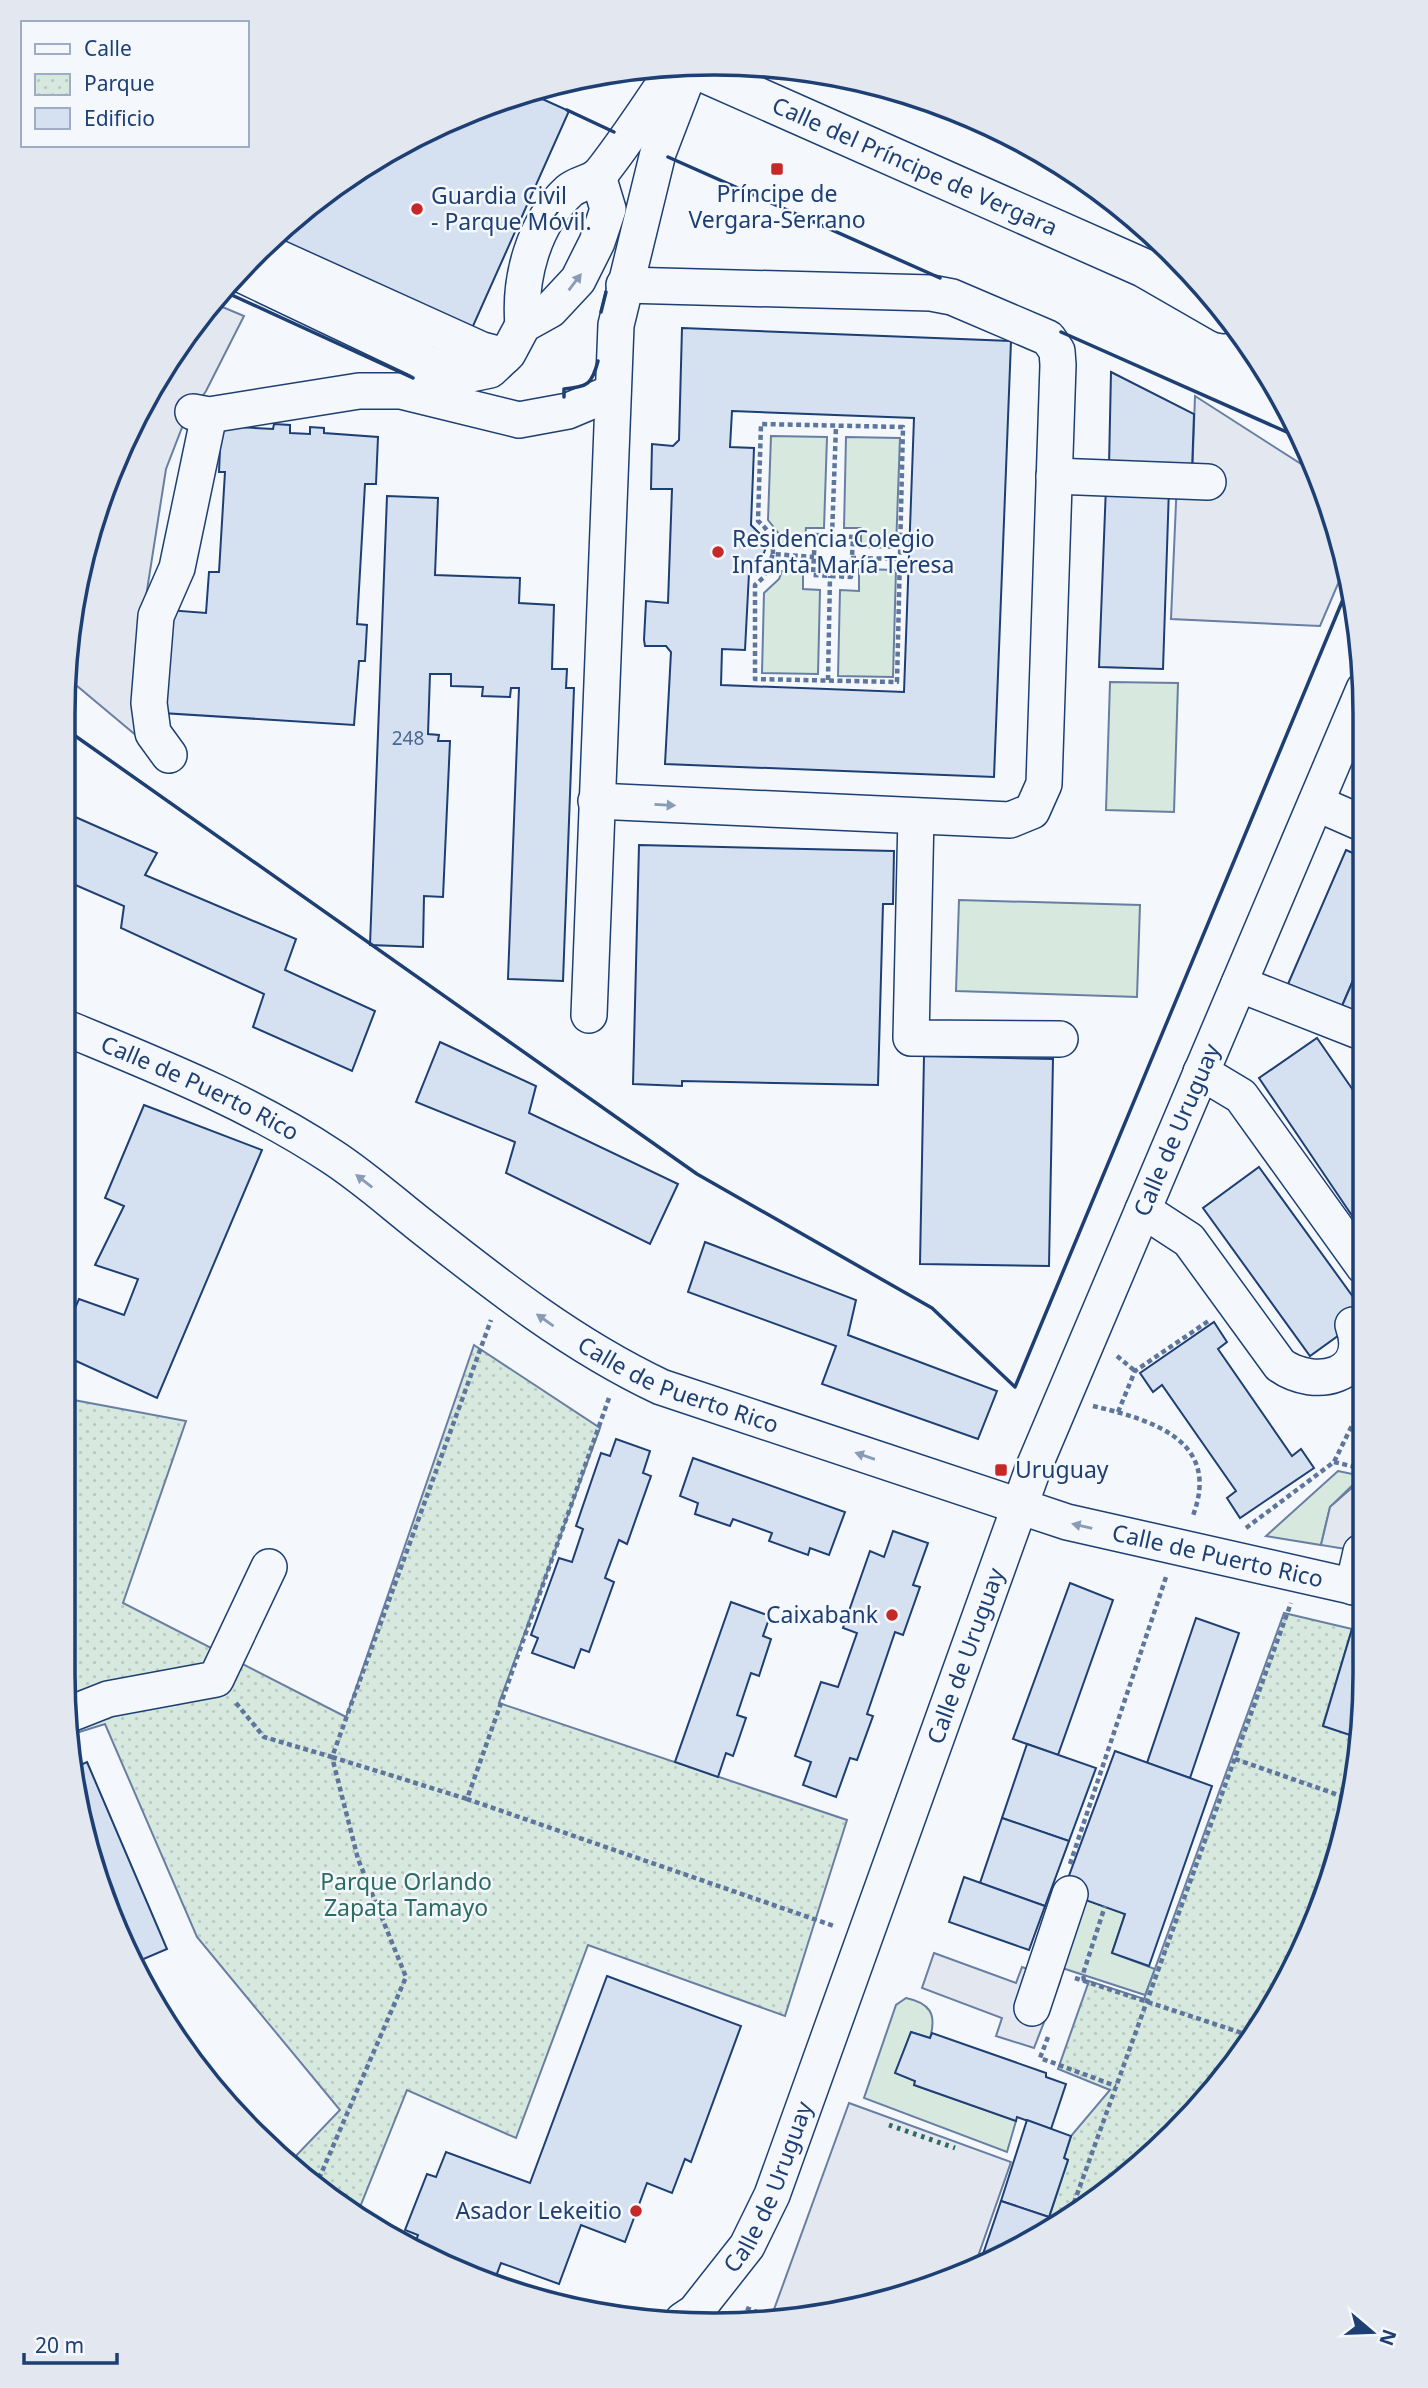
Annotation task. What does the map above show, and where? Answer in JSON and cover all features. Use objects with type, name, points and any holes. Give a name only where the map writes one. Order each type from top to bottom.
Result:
[{"type":"main road","name":"Calle del Príncipe de Vergara","points":[[707,75],[1157,262],[1187,285]]},
{"type":"street","points":[[523,325],[520,297],[529,257],[548,218],[569,190],[598,176],[676,77]]},
{"type":"street","points":[[589,1015],[616,325],[658,153],[682,77]]},
{"type":"street","points":[[248,278],[461,376],[490,370],[505,356],[523,325],[550,310],[583,271],[608,209],[598,176]]},
{"type":"street","points":[[271,254],[482,350],[505,356]]},
{"type":"street","points":[[596,802],[1010,820],[1031,811],[1044,784],[1058,365],[1057,351],[1048,338],[953,297],[931,293],[624,285]]},
{"type":"street","points":[[169,755],[153,733],[149,703],[156,615],[177,568],[201,413],[359,391],[401,391],[519,421],[568,411],[613,392]]},
{"type":"street","points":[[1054,475],[1208,482]]},
{"type":"street","name":"Calle de Uruguay","points":[[695,2312],[747,2246],[772,2195],[1018,1508],[1353,715]]},
{"type":"street","points":[[1316,803],[1353,819]]},
{"type":"street","points":[[916,816],[911,1038],[1060,1039]]},
{"type":"street","points":[[1239,984],[1353,1029]]},
{"type":"street","name":"Calle de Puerto Rico","points":[[75,1032],[263,1114],[333,1157],[502,1290],[618,1367],[661,1387],[1018,1508],[1353,1587]]},
{"type":"street","points":[[1201,1072],[1241,1096],[1353,1252]]},
{"type":"street","points":[[1143,1210],[1189,1240],[1280,1365],[1300,1377],[1322,1378],[1353,1361]]},
{"type":"street","points":[[77,1711],[108,1699],[216,1679],[269,1567]]},
{"type":"street","points":[[1042,2017],[1068,1884]]},
{"type":"path","points":[[761,424],[836,426],[903,427],[897,682],[755,679],[755,585],[764,577],[774,554],[768,529],[758,521],[761,424]]},
{"type":"path","points":[[832,536],[836,426]]},
{"type":"path","points":[[815,535],[832,536],[853,537],[851,577],[813,575],[815,535]]},
{"type":"path","points":[[774,554],[814,557]]},
{"type":"path","points":[[851,558],[901,559]]},
{"type":"path","points":[[828,680],[830,576]]},
{"type":"path","points":[[319,2176],[406,1978],[358,1859],[332,1757],[502,1290]]},
{"type":"path","points":[[1118,1412],[1135,1371],[1234,1304]]},
{"type":"path","points":[[467,1799],[499,1703],[600,1428],[618,1367]]},
{"type":"path","points":[[1062,1399],[1160,1425],[1191,1454],[1199,1467],[1202,1480],[1196,1507],[1193,1550],[1068,1884]]},
{"type":"path","points":[[1193,1550],[1334,1462],[1353,1424]]},
{"type":"path","points":[[1334,1462],[1353,1466]]},
{"type":"path","points":[[1075,2201],[1149,2002],[1301,1575]]},
{"type":"path","points":[[216,1679],[264,1737],[467,1799],[865,1936]]},
{"type":"path","points":[[1235,1759],[1341,1796]]},
{"type":"path","points":[[1084,1981],[1083,1975],[1105,1906]]},
{"type":"path","points":[[1067,1987],[1072,1977],[1242,2033]]},
{"type":"path","points":[[1042,2017],[1041,2057],[1117,2086]]},
{"type":"path","points":[[746,2308],[754,2311]]},
{"type":"green space","points":[[771,436],[827,437],[824,528],[806,528],[804,547],[782,545],[779,534],[768,520]]},
{"type":"green space","points":[[846,437],[900,438],[896,548],[861,547],[861,528],[844,528]]},
{"type":"green space","points":[[859,569],[896,570],[893,677],[838,676],[840,590],[859,591]]},
{"type":"green space","points":[[782,571],[803,571],[803,589],[820,590],[818,674],[762,673],[764,593],[779,579]]},
{"type":"green space","points":[[1110,682],[1178,683],[1174,812],[1106,810]]},
{"type":"green space","points":[[959,900],[1140,905],[1137,997],[956,991]]},
{"type":"green space","name":"Parque Orlando Zapata Tamayo","points":[[474,1345],[600,1428],[499,1703],[847,1820],[785,2016],[588,1945],[516,2138],[407,2090],[360,2206],[296,2156],[340,2110],[197,1937],[105,1724],[79,1732],[75,1674],[75,1400],[186,1421],[123,1603],[346,1717]]},
{"type":"green space","points":[[1338,1471],[1353,1474],[1353,1485],[1330,1507],[1321,1545],[1266,1536]]},
{"type":"green space","points":[[1284,1613],[1352,1629],[1323,1725],[1349,1734],[1340,1799],[1319,1879],[1287,1957],[1245,2029],[1221,2063],[1166,2126],[1103,2181],[1049,2217],[1068,2160],[1064,2158],[1071,2136],[1110,2090],[1058,2069],[1089,1981],[1144,1999]]},
{"type":"green space","points":[[1076,1896],[1125,1914],[1112,1953],[1155,1969],[1145,1995],[1053,1965]]},
{"type":"green space","points":[[906,1998],[921,2003],[930,2011],[932,2030],[930,2038],[911,2032],[896,2073],[915,2081],[915,2085],[1016,2121],[1007,2152],[864,2098],[896,2005]]},
{"type":"shaded area","points":[[222,307],[244,316],[206,391],[183,425],[166,469],[145,603],[138,737],[76,685],[88,589],[109,509],[141,431],[183,359]]},
{"type":"shaded area","points":[[1195,396],[1302,464],[1319,509],[1339,583],[1320,626],[1171,619],[1177,480],[1192,480]]},
{"type":"shaded area","points":[[1353,1487],[1353,1550],[1321,1545],[1330,1507]]},
{"type":"shaded area","points":[[934,1953],[1016,1983],[1022,1967],[1060,1981],[1034,2048],[996,2036],[1002,2018],[922,1988]]},
{"type":"shaded area","points":[[849,2103],[1011,2162],[978,2255],[919,2279],[879,2291],[774,2309]]},
{"type":"building","name":"Guardia Civil - Parque Móvil.","points":[[542,99],[569,111],[469,335],[275,250],[325,207],[395,161],[470,124]]},
{"type":"building","name":"Residencia Colegio Infanta María Teresa","points":[[682,328],[1011,341],[994,777],[665,764],[671,652],[666,646],[645,646],[644,640],[646,601],[668,603],[672,489],[651,489],[652,444],[673,446],[679,440]],"holes":[[[732,411],[914,418],[904,692],[721,685],[722,649],[745,650],[749,573],[760,564],[765,550],[762,536],[751,525],[754,448],[730,447]]]},
{"type":"building","points":[[1111,372],[1194,414],[1192,471],[1109,466]]},
{"type":"building","points":[[274,424],[290,425],[290,433],[310,434],[310,427],[324,428],[324,433],[378,437],[376,484],[365,484],[357,624],[367,625],[365,661],[359,661],[354,725],[162,713],[168,610],[206,613],[209,572],[219,572],[225,472],[219,472],[221,426],[273,429]]},
{"type":"building","points":[[1106,486],[1169,488],[1163,669],[1099,667]]},
{"type":"building","points":[[387,496],[438,498],[435,575],[520,578],[519,603],[554,605],[552,669],[567,669],[566,688],[574,688],[563,981],[508,979],[519,688],[511,688],[510,697],[482,696],[483,687],[451,686],[451,674],[430,674],[428,734],[439,735],[438,741],[450,741],[443,897],[424,896],[423,947],[370,945]]},
{"type":"building","points":[[75,817],[157,853],[145,875],[296,939],[285,970],[375,1011],[352,1071],[253,1027],[264,994],[121,928],[124,906],[75,885]]},
{"type":"building","points":[[639,845],[894,851],[893,904],[883,904],[878,1085],[682,1081],[682,1086],[633,1084]]},
{"type":"building","points":[[1346,850],[1353,853],[1353,980],[1342,1006],[1288,984]]},
{"type":"building","points":[[1353,980],[1353,1011],[1342,1006]]},
{"type":"building","points":[[1317,1038],[1353,1090],[1353,1217],[1259,1078]]},
{"type":"building","points":[[440,1042],[536,1086],[529,1113],[678,1184],[650,1244],[506,1173],[515,1142],[416,1102]]},
{"type":"building","points":[[924,1056],[1053,1059],[1049,1266],[920,1264]]},
{"type":"building","points":[[144,1105],[262,1150],[157,1398],[75,1360],[75,1308],[79,1299],[124,1315],[138,1279],[95,1265],[124,1206],[105,1198]]},
{"type":"building","points":[[1259,1167],[1353,1297],[1353,1325],[1310,1356],[1203,1208]]},
{"type":"building","points":[[705,1242],[856,1300],[848,1335],[997,1391],[978,1439],[822,1384],[836,1346],[688,1292]]},
{"type":"building","points":[[1214,1322],[1227,1342],[1218,1349],[1292,1456],[1301,1449],[1314,1468],[1240,1518],[1227,1498],[1236,1491],[1162,1385],[1153,1392],[1140,1373]]},
{"type":"building","points":[[616,1439],[650,1451],[643,1473],[651,1476],[627,1544],[619,1540],[605,1578],[614,1582],[589,1652],[581,1649],[574,1668],[532,1653],[538,1638],[531,1635],[559,1558],[572,1562],[583,1529],[576,1526],[601,1453],[610,1456]]},
{"type":"building","points":[[693,1458],[845,1512],[829,1555],[810,1548],[808,1555],[769,1541],[772,1533],[733,1519],[730,1526],[695,1514],[698,1503],[680,1496]]},
{"type":"building","points":[[893,1531],[928,1543],[913,1585],[920,1587],[903,1635],[895,1632],[867,1714],[873,1716],[857,1760],[850,1758],[836,1797],[803,1785],[811,1762],[795,1756],[821,1682],[838,1687],[857,1633],[843,1628],[870,1551],[884,1557]]},
{"type":"building","points":[[1070,1583],[1113,1600],[1058,1755],[1013,1739]]},
{"type":"building","points":[[731,1602],[770,1616],[763,1636],[771,1639],[759,1676],[751,1673],[737,1715],[746,1718],[733,1756],[726,1753],[718,1777],[675,1762]]},
{"type":"building","points":[[1196,1618],[1239,1633],[1190,1778],[1147,1763]]},
{"type":"building","points":[[1352,1629],[1353,1629],[1349,1735],[1323,1726]]},
{"type":"building","points":[[1027,1744],[1096,1768],[1069,1841],[1002,1818]]},
{"type":"building","points":[[1115,1751],[1212,1786],[1149,1966],[1112,1953],[1125,1914],[1063,1892]]},
{"type":"building","points":[[87,1762],[167,1949],[142,1960],[109,1879],[97,1839],[82,1764]]},
{"type":"building","points":[[1002,1818],[1069,1841],[1045,1906],[980,1883]]},
{"type":"building","points":[[964,1877],[1045,1906],[1029,1950],[949,1922]]},
{"type":"building","points":[[607,1976],[741,2026],[691,2162],[685,2159],[672,2193],[647,2183],[625,2242],[581,2225],[559,2284],[501,2263],[497,2274],[431,2247],[417,2239],[418,2235],[405,2230],[427,2174],[436,2177],[446,2152],[530,2183]]},
{"type":"building","points":[[911,2032],[930,2038],[932,2033],[1046,2073],[1046,2077],[1066,2084],[1051,2129],[1017,2117],[1016,2121],[914,2085],[915,2081],[895,2073]]},
{"type":"building","points":[[1027,2120],[1071,2136],[1064,2158],[1068,2160],[1049,2217],[1001,2201]]},
{"type":"building","points":[[1001,2201],[1049,2217],[997,2247],[983,2253]]},
{"type":"hedge","points":[[889,2125],[955,2148]]},
{"type":"wall","points":[[567,110],[614,132]]},
{"type":"wall","points":[[668,157],[940,278]]},
{"type":"wall","points":[[601,312],[606,292]]},
{"type":"wall","points":[[232,295],[413,378]]},
{"type":"wall","points":[[1061,332],[1288,432]]},
{"type":"wall","points":[[564,397],[564,389],[588,383],[594,375],[598,361]]},
{"type":"wall","points":[[75,736],[697,1174],[932,1308],[1015,1387],[1342,602]]},
{"type":"place","name":"Príncipe de Vergara-Serrano","points":[[777,169]]},
{"type":"place","name":"Guardia Civil - Parque Móvil.","points":[[417,209]]},
{"type":"place","name":"Residencia Colegio Infanta María Teresa","points":[[718,552]]},
{"type":"place","name":"Uruguay","points":[[1001,1470]]},
{"type":"place","name":"Caixabank","points":[[892,1615]]},
{"type":"place","name":"Asador Lekeitio","points":[[636,2211]]}]
